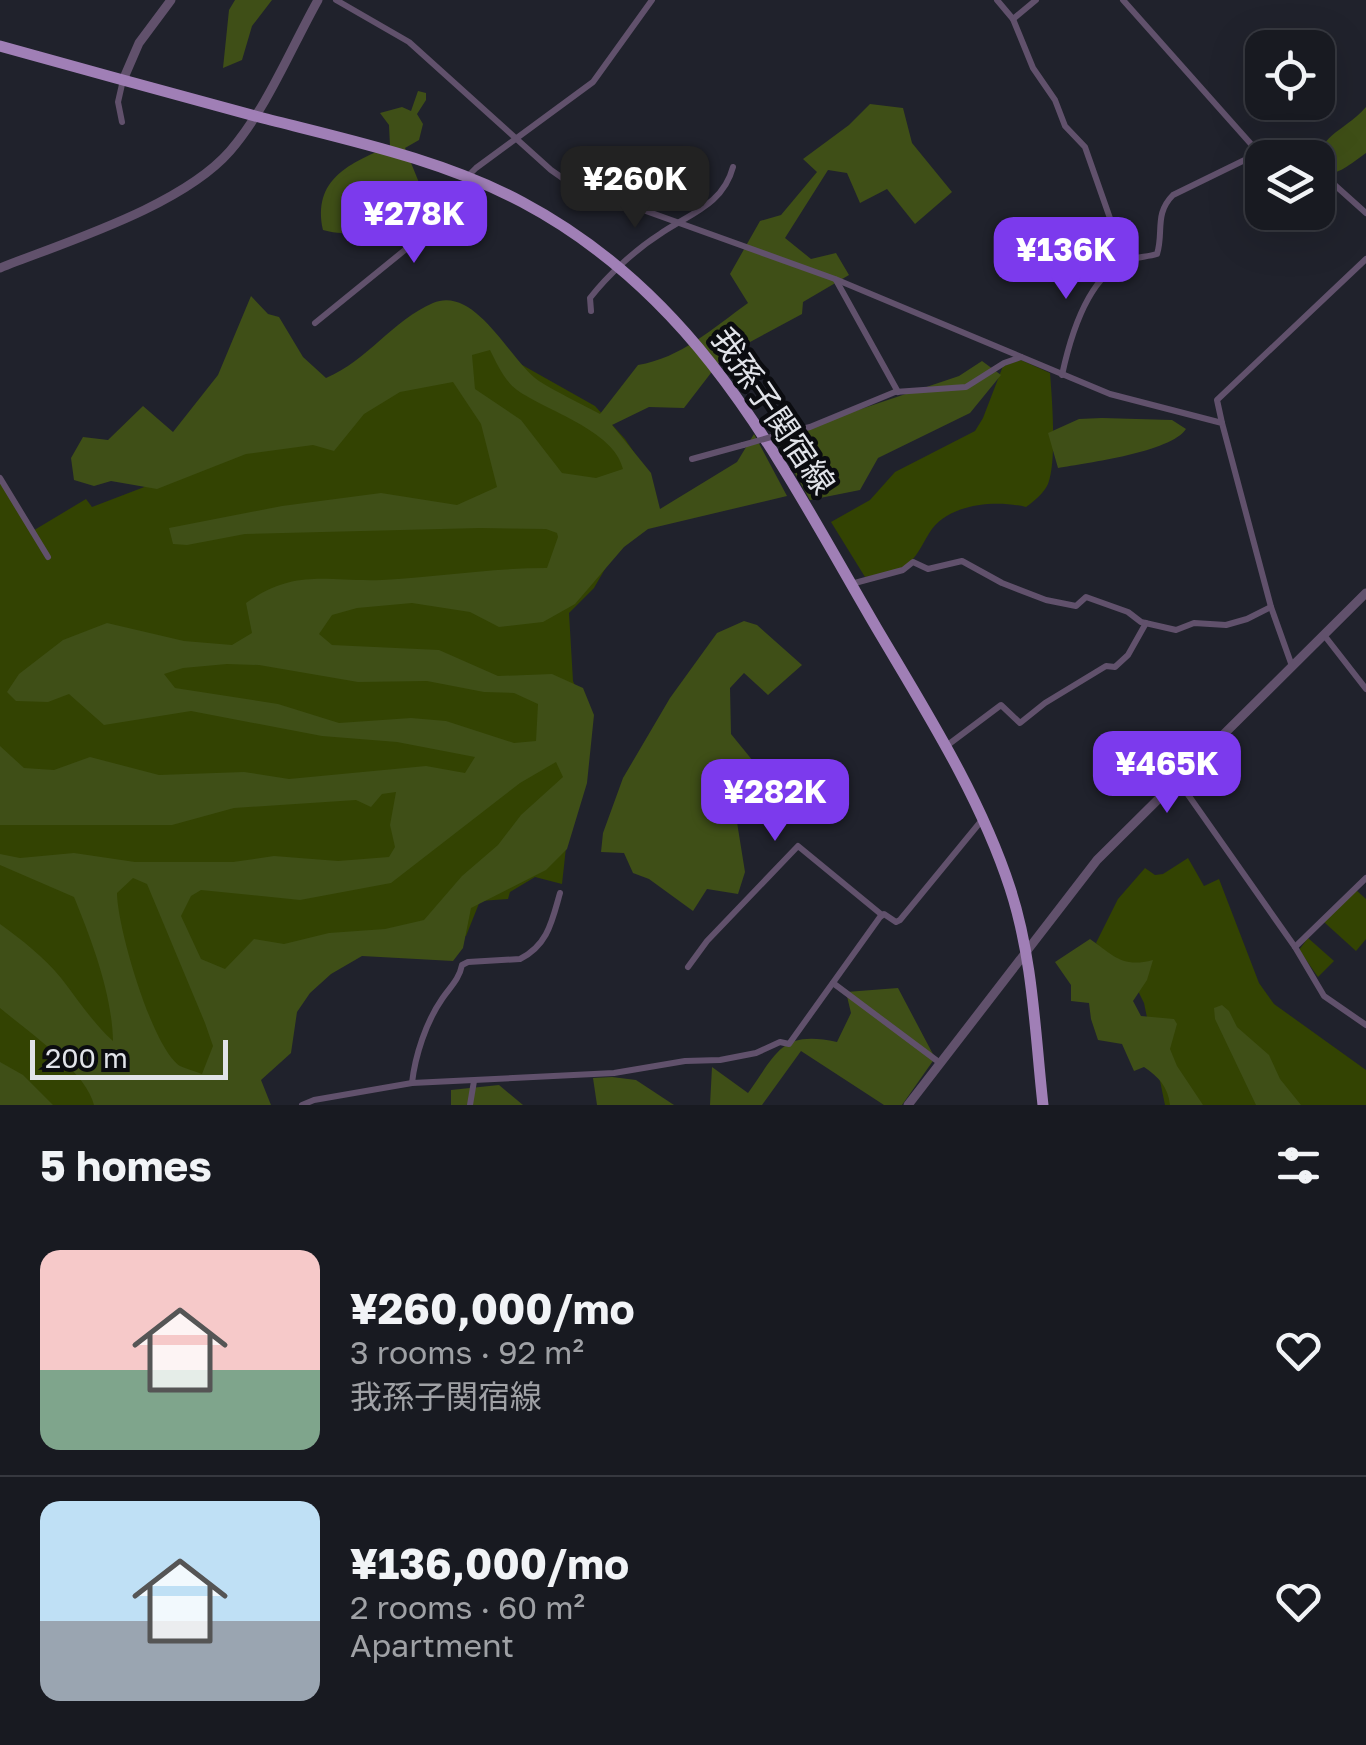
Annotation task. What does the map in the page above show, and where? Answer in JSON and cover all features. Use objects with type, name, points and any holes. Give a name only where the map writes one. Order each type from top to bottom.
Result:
[{"type":"main road","name":"我孫子関宿線","points":[[0,46],[382,150],[467,177],[550,218],[620,268],[695,340],[762,432],[982,820],[1009,884],[1026,951],[1043,1105]]},
{"type":"street","points":[[122,122],[118,102],[123,80],[139,43],[171,0]]},
{"type":"street","points":[[0,268],[106,226],[196,180],[229,152],[256,116],[318,0]]},
{"type":"street","points":[[336,0],[409,42],[571,184],[836,279],[1110,394],[1222,423]]},
{"type":"street","points":[[316,323],[459,206],[467,177],[594,82],[652,0]]},
{"type":"street","points":[[997,0],[1013,19],[1032,68],[1055,100],[1065,126],[1085,148],[1125,261]]},
{"type":"street","points":[[1013,19],[1036,0]]},
{"type":"street","points":[[1124,0],[1248,140]]},
{"type":"street","points":[[1062,375],[1078,317],[1104,277],[1125,261],[1157,254],[1159,218],[1164,204],[1173,195],[1245,160]]},
{"type":"street","points":[[591,311],[590,298],[620,268],[659,234],[713,204],[733,168]]},
{"type":"street","points":[[1335,185],[1366,213]]},
{"type":"street","points":[[1292,666],[1271,606],[1217,400],[1366,260]]},
{"type":"street","points":[[836,279],[898,392]]},
{"type":"street","points":[[692,459],[810,427],[898,392],[966,387],[1021,357]]},
{"type":"street","points":[[0,478],[48,558]]},
{"type":"street","points":[[851,584],[903,570],[913,562],[928,569],[962,561],[1046,600],[1076,606],[1086,597],[1128,612],[1146,624],[1176,630],[1194,624],[1226,625],[1271,606]]},
{"type":"street","points":[[908,1105],[1097,860],[1366,593]]},
{"type":"street","points":[[944,747],[1000,705],[1020,723],[1073,685],[1106,666],[1115,667],[1128,655],[1146,624]]},
{"type":"street","points":[[1324,634],[1366,689]]},
{"type":"street","points":[[1176,779],[1295,948],[1324,996],[1366,1025]]},
{"type":"street","points":[[688,967],[707,941],[798,846],[882,915],[900,920],[982,820]]},
{"type":"street","points":[[1295,948],[1366,878]]},
{"type":"street","points":[[412,1083],[416,1058],[431,1020],[462,965],[528,955],[546,938],[560,893]]},
{"type":"street","points":[[302,1105],[412,1083],[614,1073],[756,1053],[780,1042],[789,1044],[882,915]]},
{"type":"street","points":[[833,983],[940,1062]]},
{"type":"street","points":[[470,1105],[474,1081]]},
{"type":"green space","points":[[235,0],[272,0],[252,26],[242,60],[223,68],[229,10]]},
{"type":"green space","points":[[418,91],[426,93],[417,114],[423,124],[419,140],[405,148],[422,190],[389,203],[350,232],[323,230],[321,212],[329,185],[348,167],[390,146],[389,125],[380,113],[402,107],[411,111]]},
{"type":"green space","points":[[870,104],[903,108],[912,143],[952,192],[915,224],[887,189],[860,203],[847,173],[828,170],[785,238],[811,259],[836,253],[849,275],[803,302],[802,314],[724,356],[684,408],[649,407],[612,425],[651,473],[660,509],[737,462],[754,434],[787,496],[648,529],[624,547],[575,604],[543,622],[499,627],[470,612],[412,603],[357,608],[332,615],[319,634],[332,645],[439,650],[498,676],[552,674],[583,688],[594,715],[587,783],[567,849],[546,870],[471,908],[463,948],[453,961],[362,956],[331,974],[297,1012],[291,1053],[261,1080],[271,1105],[94,1105],[68,1065],[0,1008],[0,924],[47,963],[113,1041],[105,986],[88,931],[74,897],[0,865],[0,854],[20,858],[74,853],[135,862],[233,862],[274,856],[338,861],[389,857],[395,847],[390,825],[396,792],[382,794],[371,807],[356,800],[234,808],[172,825],[0,825],[0,746],[24,768],[54,770],[90,757],[159,775],[244,772],[289,779],[426,766],[465,773],[475,757],[397,742],[322,736],[191,711],[104,725],[69,694],[48,702],[16,701],[7,692],[19,674],[63,640],[107,623],[184,641],[232,645],[252,633],[246,603],[280,585],[312,579],[382,580],[547,568],[558,537],[546,529],[480,528],[245,534],[173,544],[169,528],[282,506],[381,493],[457,505],[497,487],[481,424],[453,382],[400,392],[364,414],[334,451],[313,445],[246,454],[157,489],[111,481],[94,486],[74,480],[71,458],[83,437],[108,440],[143,406],[173,432],[218,375],[251,296],[268,314],[279,317],[303,357],[326,378],[354,362],[419,310],[449,300],[464,305],[478,314],[539,381],[600,414],[638,365],[682,349],[748,303],[730,274],[760,221],[781,215],[817,172],[803,159]],"holes":[[[490,350],[512,386],[593,432],[617,455],[623,469],[596,478],[562,473],[521,420],[475,389],[472,355]],[[259,665],[358,682],[427,681],[484,692],[514,693],[538,704],[536,741],[514,743],[446,721],[411,718],[339,723],[278,704],[175,688],[164,674],[183,668]],[[556,762],[563,777],[521,815],[498,845],[462,876],[424,920],[385,929],[329,933],[284,944],[254,939],[225,969],[201,959],[181,916],[191,896],[201,890],[300,900],[391,883],[520,783]],[[133,878],[147,884],[213,1046],[202,1074],[180,1066],[158,1036],[130,957],[117,893]]]},
{"type":"green space","points":[[1366,107],[1366,153],[1335,172],[1335,140],[1327,140]]},
{"type":"green space","points":[[476,339],[595,406],[646,470],[609,562],[594,588],[569,613],[573,681],[582,702],[562,884],[535,877],[510,892],[508,899],[480,901],[466,936],[383,935],[244,1035],[268,1105],[0,1105],[0,481],[31,532],[86,499],[92,507],[173,476]]},
{"type":"green space","points":[[1021,360],[1050,373],[1052,460],[1044,491],[1026,507],[989,504],[951,514],[932,529],[906,565],[865,577],[831,522],[870,500],[895,472],[975,431],[1003,366]]},
{"type":"green space","points":[[982,361],[1001,375],[970,413],[878,458],[860,490],[810,500],[775,438],[959,376]]},
{"type":"green space","points":[[1079,419],[1172,420],[1186,429],[1147,450],[1058,468],[1048,433]]},
{"type":"green space","points":[[744,621],[757,625],[802,665],[768,695],[744,673],[730,688],[731,734],[753,761],[745,783],[745,800],[736,816],[745,872],[738,894],[707,889],[693,911],[649,879],[633,873],[624,853],[601,852],[603,833],[623,778],[670,698],[717,633]]},
{"type":"green space","points":[[1188,858],[1204,886],[1219,879],[1259,983],[1274,1004],[1366,1070],[1366,1105],[1165,1105],[1144,1003],[1134,983],[1096,943],[1118,899],[1145,868],[1155,875],[1163,874]]},
{"type":"green space","points":[[1356,890],[1366,899],[1366,939],[1356,951],[1324,922]]},
{"type":"green space","points":[[1308,938],[1334,961],[1318,977],[1299,950]]},
{"type":"green space","points":[[1090,939],[1126,961],[1153,960],[1147,980],[1133,1001],[1141,1016],[1174,1019],[1177,1024],[1170,1049],[1203,1105],[1170,1105],[1165,1088],[1154,1075],[1144,1067],[1134,1071],[1122,1044],[1098,1040],[1089,1003],[1071,1001],[1071,985],[1055,962]]},
{"type":"green space","points":[[898,988],[935,1058],[902,1105],[884,1105],[801,1051],[762,1105],[710,1105],[712,1067],[748,1093],[774,1056],[792,1042],[837,1042],[851,1013],[846,992]]},
{"type":"green space","points":[[1222,1005],[1237,1027],[1269,1055],[1280,1079],[1301,1105],[1256,1105],[1215,1019],[1214,1008]]},
{"type":"green space","points":[[0,1062],[23,1075],[53,1105],[0,1105]]},
{"type":"green space","points":[[593,1078],[636,1080],[674,1105],[597,1105]]},
{"type":"green space","points":[[499,1085],[523,1105],[451,1105],[451,1090]]}]
